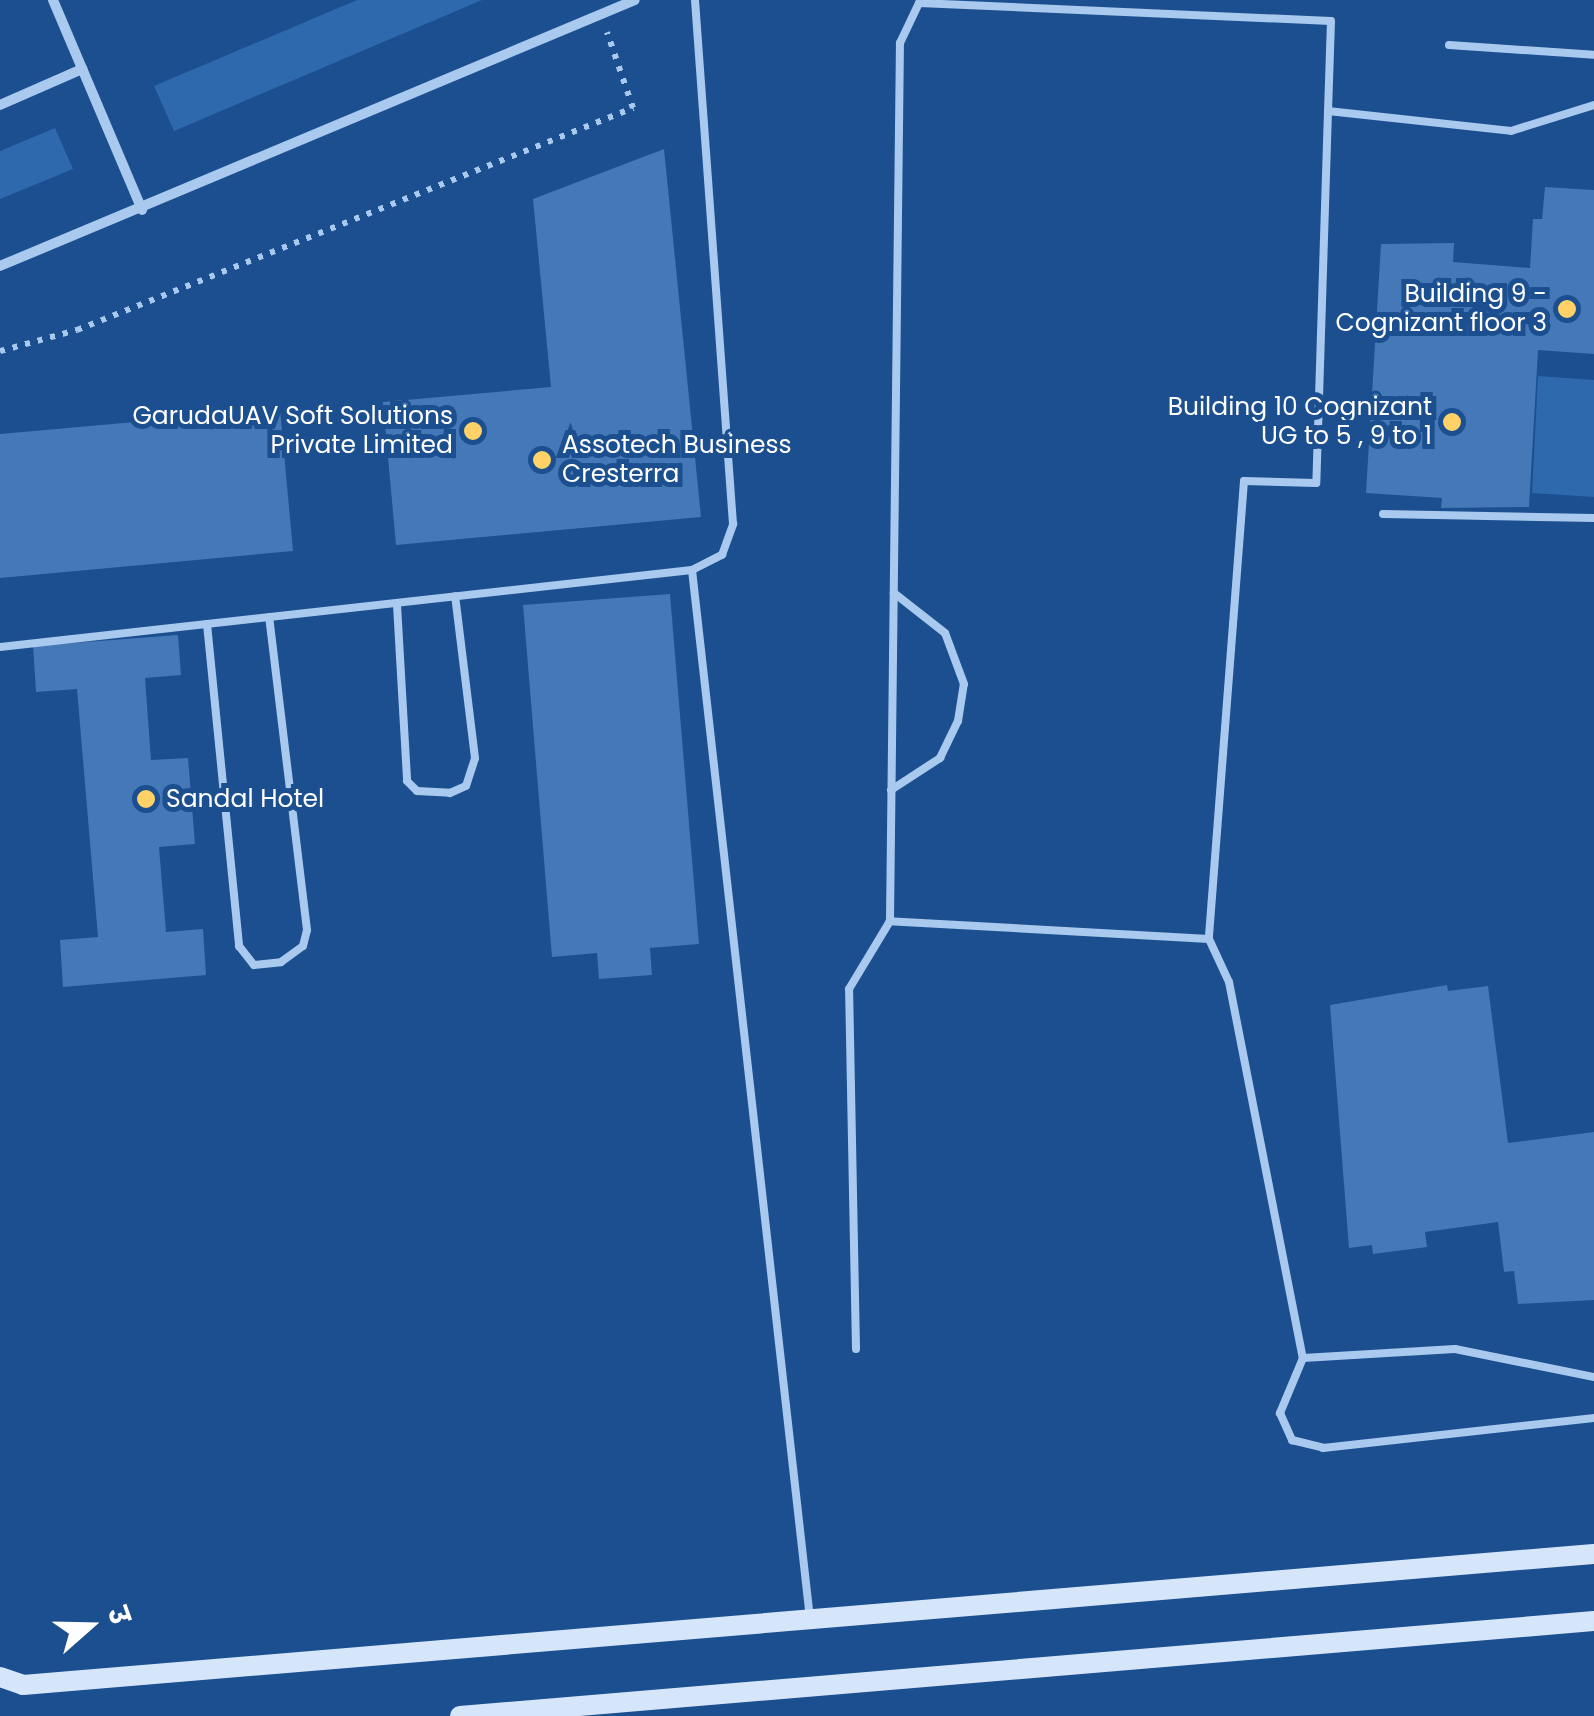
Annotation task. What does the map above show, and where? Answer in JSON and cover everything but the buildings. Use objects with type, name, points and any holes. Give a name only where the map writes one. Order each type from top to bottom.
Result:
[{"type":"street","points":[[53,0],[142,210]]},
{"type":"street","points":[[0,266],[142,210],[635,0]]},
{"type":"street","points":[[0,106],[82,69]]},
{"type":"street","points":[[0,1677],[23,1685],[1594,1554]]},
{"type":"street","points":[[460,1716],[1594,1621]]},
{"type":"lane","points":[[0,647],[692,570],[722,556],[734,524],[695,0]]},
{"type":"lane","points":[[856,1349],[849,989],[890,922],[900,43],[919,3],[1331,21],[1316,484],[1244,481],[1209,939],[1229,982],[1302,1358],[1280,1413],[1292,1440],[1323,1448],[1594,1418]]},
{"type":"lane","points":[[1448,45],[1594,55]]},
{"type":"lane","points":[[1328,111],[1511,130],[1594,105]]},
{"type":"lane","points":[[1383,514],[1594,518]]},
{"type":"lane","points":[[692,570],[810,1620]]},
{"type":"lane","points":[[891,790],[940,758],[958,721],[964,684],[945,634],[894,593]]},
{"type":"lane","points":[[397,605],[407,781],[417,791],[450,793],[466,786],[475,758],[455,596]]},
{"type":"lane","points":[[206,624],[239,946],[254,964],[281,962],[303,946],[307,930],[270,617]]},
{"type":"lane","points":[[890,922],[1209,939]]},
{"type":"lane","points":[[1302,1358],[1455,1349],[1594,1377]]},
{"type":"path","points":[[0,351],[78,330],[633,108],[602,14]]},
{"type":"shaded area","points":[[357,0],[482,0],[174,131],[154,86]]},
{"type":"shaded area","points":[[55,128],[73,169],[0,199],[0,151]]},
{"type":"shaded area","points":[[1538,376],[1594,380],[1594,497],[1532,493]]},
{"type":"place","name":"Building 9 - Cognizant floor 3","points":[[1567,309]]},
{"type":"place","name":"Building 10 Cognizant UG to 5 , 9 to 1","points":[[1452,422]]},
{"type":"place","name":"GarudaUAV Soft Solutions Private Limited","points":[[473,431]]},
{"type":"place","name":"Assotech Business Cresterra","points":[[542,460]]},
{"type":"place","name":"Sandal Hotel","points":[[146,799]]}]
